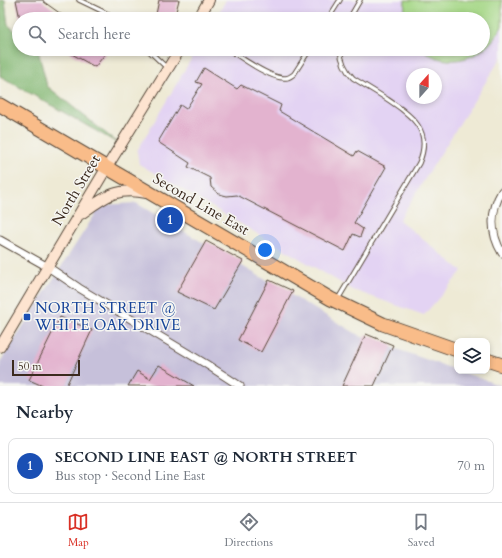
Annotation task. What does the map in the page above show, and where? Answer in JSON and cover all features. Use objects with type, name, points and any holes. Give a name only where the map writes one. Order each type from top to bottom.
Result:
[{"type":"highway","name":"Second Line East","points":[[0,105],[336,301],[383,324],[454,349]]},
{"type":"highway","points":[[490,361],[502,366]]},
{"type":"main road","points":[[202,12],[209,0]]},
{"type":"main road","name":"North Street","points":[[0,347],[107,167],[176,56]]},
{"type":"main road","points":[[78,216],[105,197],[114,193],[134,191],[152,194]]},
{"type":"street","points":[[502,191],[493,211],[492,227],[496,244],[502,253]]},
{"type":"street","points":[[0,240],[48,267],[79,288],[240,386]]},
{"type":"lane","points":[[79,0],[104,12]]},
{"type":"lane","points":[[332,12],[340,0]]},
{"type":"lane","points":[[353,12],[360,0]]},
{"type":"lane","points":[[155,56],[168,68]]},
{"type":"lane","points":[[239,56],[269,74],[277,78],[285,79],[294,74],[306,56]]},
{"type":"lane","points":[[336,301],[419,163],[423,153],[421,128],[414,118],[353,78],[346,69],[341,56]]},
{"type":"shaded area","points":[[226,0],[502,0],[502,56],[399,220],[462,271],[424,315],[353,290],[139,164],[137,151],[193,56],[490,56],[490,12],[219,12]]},
{"type":"shaded area","points":[[136,203],[362,337],[454,369],[454,374],[468,374],[502,386],[0,386],[0,362],[101,205]]},
{"type":"green space","points":[[0,0],[5,0],[8,25],[12,28],[12,56],[40,56],[47,86],[119,144],[0,76]]},
{"type":"green space","points":[[405,0],[502,0],[502,25],[490,43],[490,12],[404,12]]},
{"type":"green space","points":[[432,56],[470,56],[458,60],[439,59]]},
{"type":"building","points":[[16,0],[43,0],[58,12],[19,12]]},
{"type":"building","points":[[159,0],[179,0],[176,12],[156,12]]},
{"type":"building","points":[[75,56],[104,56],[95,67]]},
{"type":"building","points":[[204,68],[237,89],[241,85],[281,105],[279,111],[354,156],[357,151],[386,167],[354,223],[363,229],[360,237],[353,234],[345,251],[237,195],[227,196],[219,194],[211,187],[210,178],[188,167],[190,163],[158,142],[180,105],[186,109],[202,84],[196,82]]},
{"type":"building","points":[[206,241],[243,261],[214,310],[177,292]]},
{"type":"building","points":[[269,280],[293,291],[261,352],[238,340]]},
{"type":"building","points":[[60,317],[92,330],[66,386],[43,386],[29,380]]},
{"type":"building","points":[[366,334],[393,345],[374,386],[342,386]]},
{"type":"building","points":[[159,365],[194,386],[128,386],[137,371],[150,379]]},
{"type":"place","name":"SECOND LINE EAST @ NORTH STREET","points":[[170,220]]},
{"type":"place","name":"NORTH STREET @ WHITE OAK DRIVE","points":[[27,317]]}]
